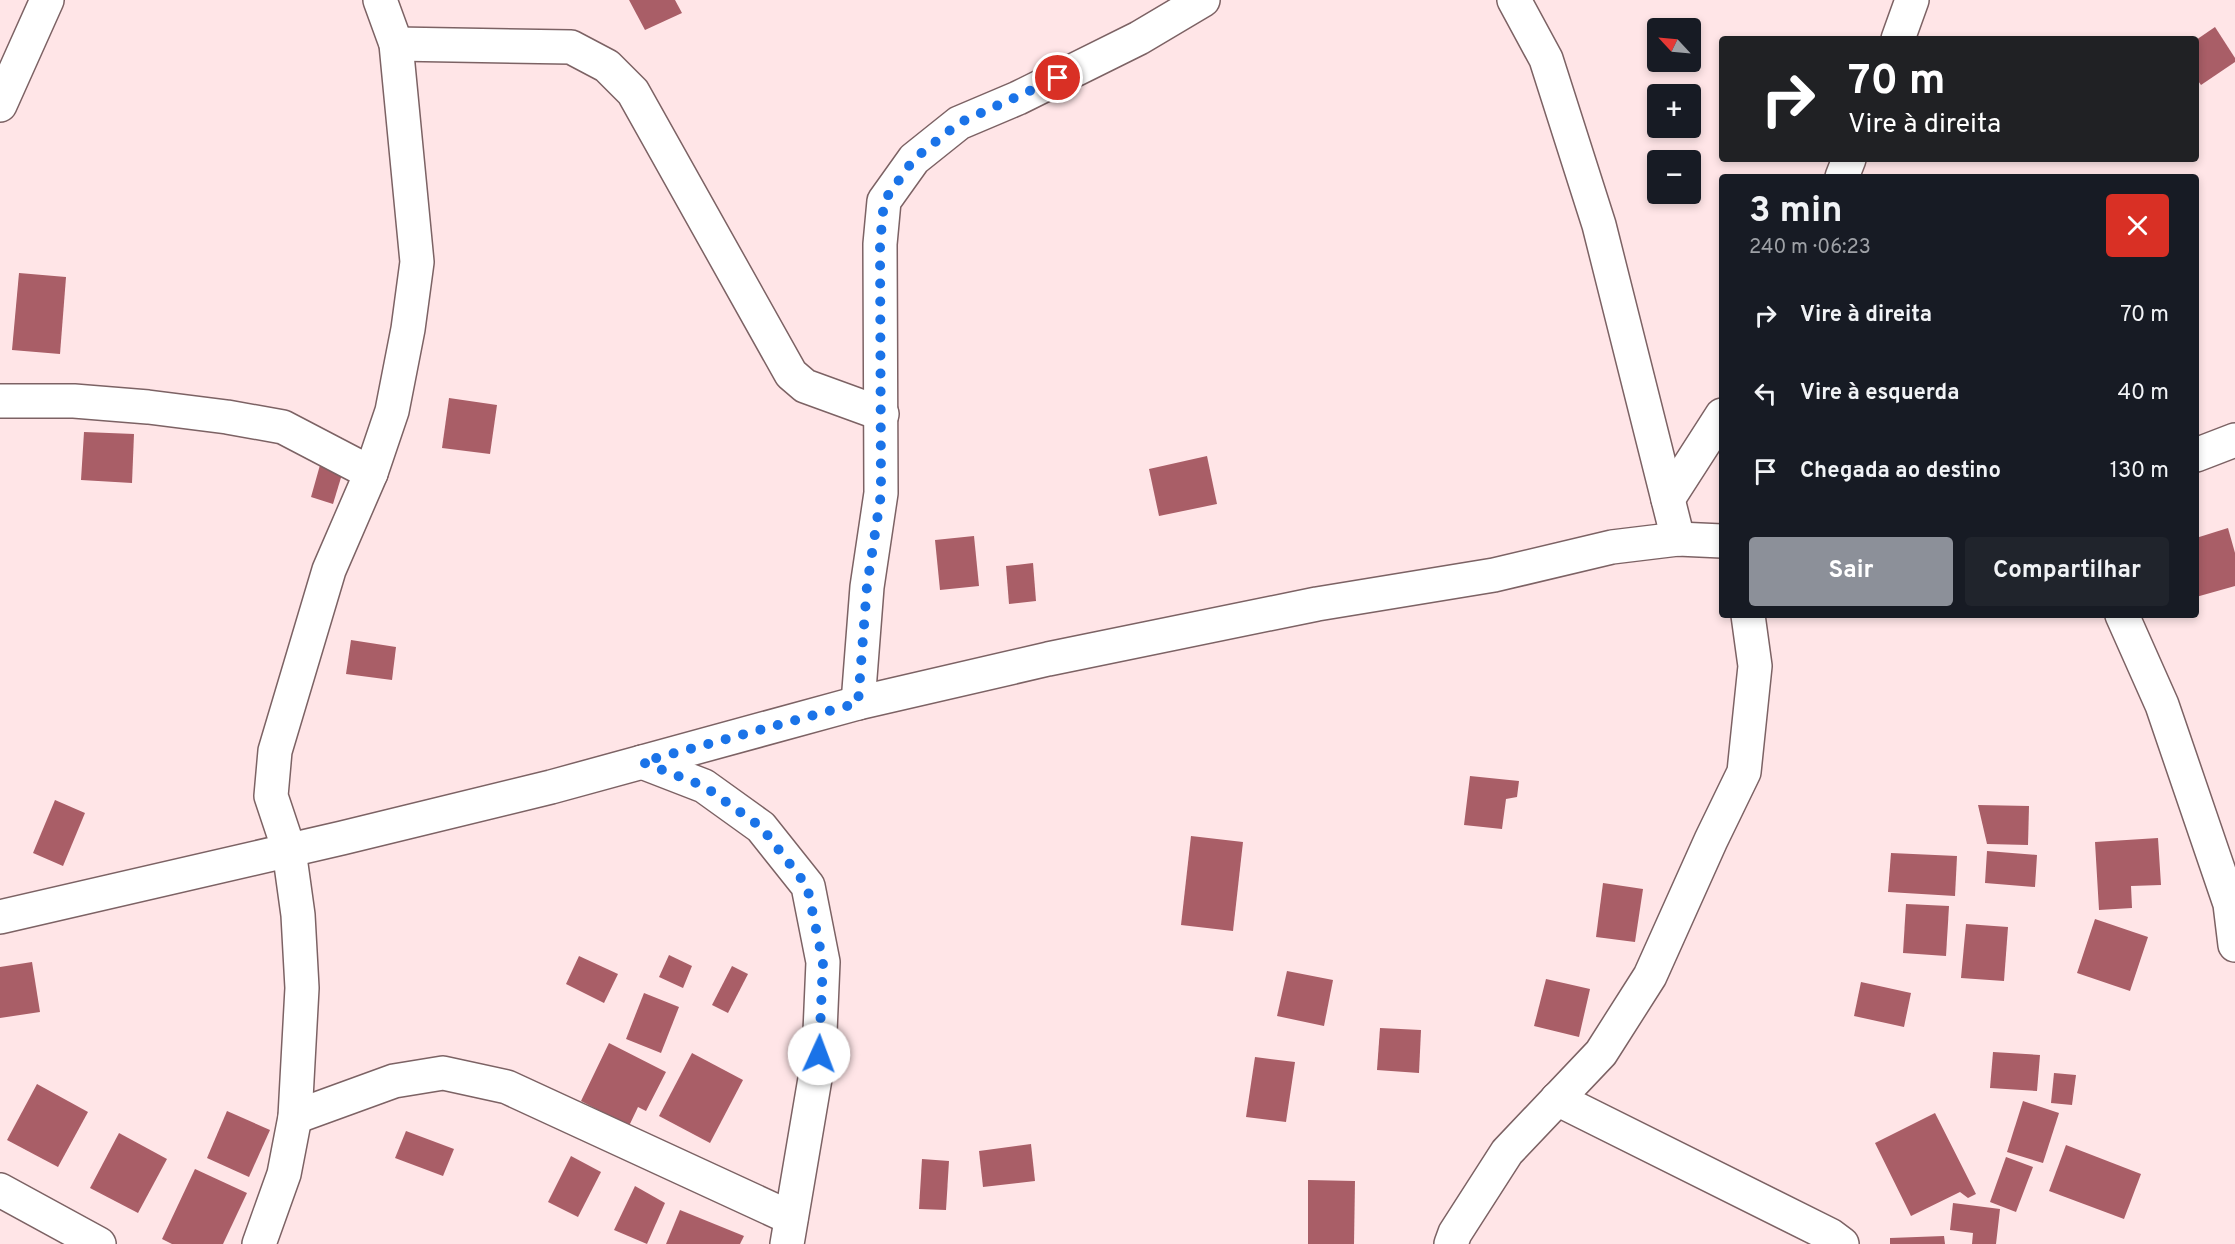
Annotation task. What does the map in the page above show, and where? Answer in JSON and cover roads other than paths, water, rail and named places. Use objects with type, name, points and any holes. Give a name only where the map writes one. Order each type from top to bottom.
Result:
[{"type":"street","points":[[0,105],[47,0]]},
{"type":"street","points":[[259,1244],[285,1174],[295,1117],[302,988],[298,915],[289,850],[271,796],[275,751],[328,570],[371,473],[392,411],[408,329],[417,262],[396,44],[380,0]]},
{"type":"street","points":[[858,703],[867,586],[881,494],[880,244],[884,201],[914,159],[959,123],[1018,98],[1138,38],[1203,0]]},
{"type":"street","points":[[1514,0],[1546,59],[1599,225],[1678,539]]},
{"type":"street","points":[[1899,36],[1912,0]]},
{"type":"street","points":[[396,44],[571,47],[607,66],[633,92],[792,374],[805,386],[882,414]]},
{"type":"street","points":[[0,401],[74,401],[148,407],[283,427],[371,473]]},
{"type":"street","points":[[1668,499],[1719,420]]},
{"type":"street","points":[[2199,454],[2235,440]]},
{"type":"street","points":[[0,917],[551,787],[858,703],[1048,659],[1317,604],[1494,575],[1612,547],[1678,539],[1719,541]]},
{"type":"street","points":[[1451,1244],[1455,1233],[1507,1152],[1601,1053],[1650,976],[1744,772],[1755,666],[1748,618]]},
{"type":"street","points":[[2123,618],[2162,705],[2230,904],[2235,945]]},
{"type":"street","points":[[295,1117],[394,1081],[443,1073],[507,1087],[789,1231],[819,1054],[823,962],[807,886],[761,827],[704,786],[642,762]]},
{"type":"street","points":[[1557,1099],[1830,1235],[1842,1244]]},
{"type":"street","points":[[0,1190],[99,1244]]}]
